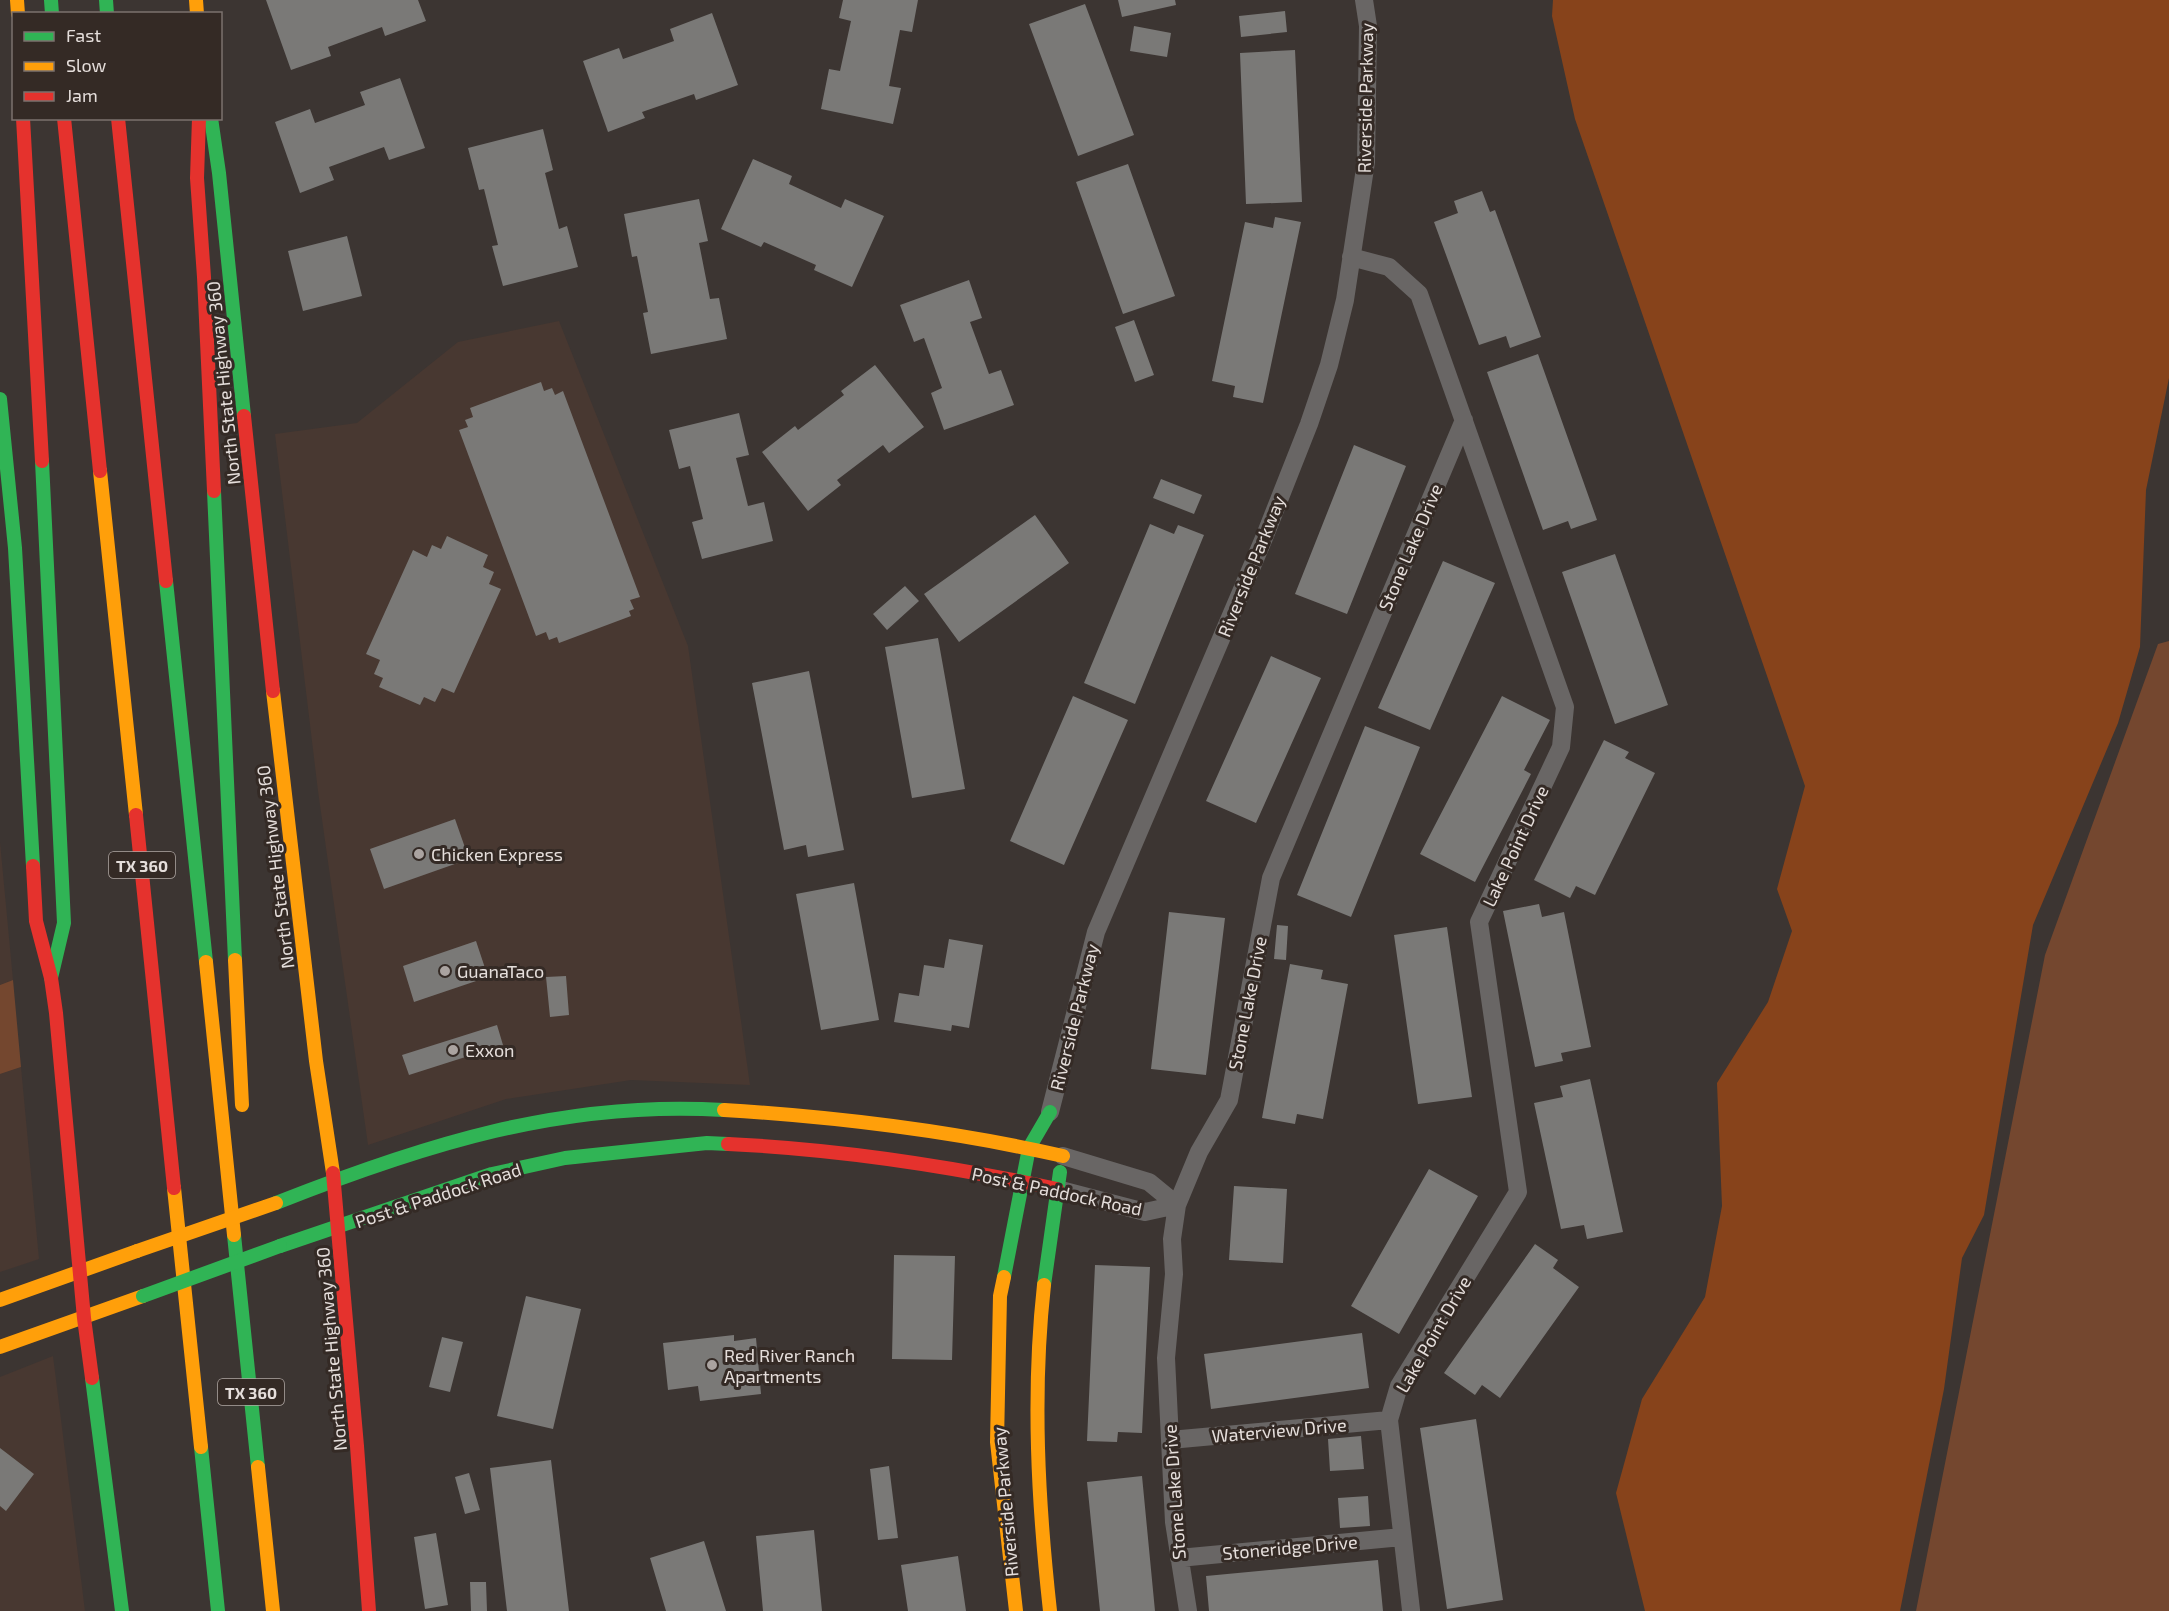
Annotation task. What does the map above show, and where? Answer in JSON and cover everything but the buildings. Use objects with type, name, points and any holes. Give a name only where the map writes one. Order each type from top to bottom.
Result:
[{"type":"main road","points":[[23,120],[53,663],[64,923],[51,978]]},
{"type":"main road","name":"TX 360","points":[[64,120],[218,1611]]},
{"type":"main road","name":"TX 360","points":[[118,120],[273,1611]]},
{"type":"main road","points":[[199,120],[196,178],[204,277],[243,1117]]},
{"type":"main road","name":"North State Highway 360","points":[[211,120],[219,173],[283,787],[316,1061],[334,1180],[369,1611]]},
{"type":"main road","points":[[0,399],[15,548],[36,921],[51,978],[84,1318],[122,1611]]},
{"type":"main road","name":"Post & Paddock Road","points":[[0,1300],[276,1203],[334,1180],[439,1145],[527,1123],[603,1114],[677,1119],[744,1111],[882,1126],[1029,1148],[1063,1156]]},
{"type":"main road","points":[[677,1119],[685,1145]]},
{"type":"main road","name":"Riverside Parkway","points":[[1016,1611],[997,1442],[1000,1296],[1029,1148],[1054,1126],[1063,1156],[1040,1328],[1036,1418],[1040,1522],[1050,1611]]},
{"type":"main road","points":[[229,1173],[240,1140]]},
{"type":"main road","name":"Post & Paddock Road","points":[[0,1347],[280,1246],[492,1174],[565,1158],[707,1143],[771,1146],[863,1156],[1023,1181],[1057,1189]]},
{"type":"street","name":"Riverside Parkway","points":[[1054,1126],[1096,932],[1264,538],[1309,424],[1329,365],[1345,300],[1366,162],[1368,26],[1364,0]]},
{"type":"street","name":"Lake Point Drive","points":[[1351,257],[1389,267],[1419,294],[1565,707],[1561,747],[1479,922],[1518,1192],[1399,1386],[1389,1420],[1411,1610]]},
{"type":"street","name":"Stone Lake Drive","points":[[1188,1611],[1174,1522],[1166,1358],[1174,1274],[1172,1239],[1177,1205],[1199,1152],[1229,1100],[1271,878],[1464,420]]},
{"type":"street","name":"Post & Paddock Road","points":[[1063,1156],[1149,1182],[1177,1205]]},
{"type":"street","name":"Post & Paddock Road","points":[[1057,1189],[1145,1212],[1177,1205]]},
{"type":"street","name":"Waterview Drive","points":[[1170,1440],[1389,1420]]},
{"type":"street","name":"Stoneridge Drive","points":[[1179,1558],[1402,1537]]},
{"type":"shaded area","points":[[1553,0],[2169,0],[2169,378],[2146,490],[2140,647],[2118,723],[2033,925],[1984,1215],[1962,1258],[1944,1389],[1900,1611],[1645,1611],[1616,1493],[1642,1399],[1705,1297],[1722,1206],[1717,1083],[1768,1002],[1792,931],[1777,889],[1805,786],[1575,119],[1552,16]]},
{"type":"shaded area","points":[[559,321],[688,646],[750,1085],[631,1080],[506,1099],[368,1145],[318,791],[275,434],[357,423],[458,342]]},
{"type":"shaded area","points":[[2169,641],[2169,1611],[1916,1611],[2045,955],[2158,644]]},
{"type":"shaded area","points":[[0,842],[13,980],[0,985]]},
{"type":"shaded area","points":[[13,980],[21,1067],[0,1074],[0,985]]},
{"type":"shaded area","points":[[21,1067],[39,1259],[0,1272],[0,1074]]},
{"type":"shaded area","points":[[53,1356],[85,1611],[0,1611],[0,1377]]},
{"type":"traffic: fast","points":[[51,0],[52,12]]},
{"type":"traffic: fast","points":[[106,0],[107,12]]},
{"type":"traffic: fast","points":[[211,120],[219,173],[244,416]]},
{"type":"traffic: fast","points":[[0,399],[15,548],[33,866]]},
{"type":"traffic: fast","points":[[42,461],[64,923],[51,978]]},
{"type":"traffic: fast","points":[[214,491],[235,960]]},
{"type":"traffic: fast","points":[[166,581],[206,962]]},
{"type":"traffic: fast","points":[[276,1203],[385,1163],[440,1145],[495,1131],[607,1112],[665,1109],[724,1110]]},
{"type":"traffic: fast","points":[[1004,1277],[1029,1148],[1050,1112]]},
{"type":"traffic: fast","points":[[280,1246],[492,1174],[565,1158],[707,1143],[728,1144]]},
{"type":"traffic: fast","points":[[1044,1285],[1060,1172]]},
{"type":"traffic: fast","points":[[234,1235],[258,1467]]},
{"type":"traffic: fast","points":[[143,1296],[280,1246]]},
{"type":"traffic: fast","points":[[92,1378],[122,1611]]},
{"type":"traffic: fast","points":[[201,1447],[218,1611]]},
{"type":"traffic: slow","points":[[17,0],[18,12]]},
{"type":"traffic: slow","points":[[196,0],[197,12]]},
{"type":"traffic: slow","points":[[100,471],[136,815]]},
{"type":"traffic: slow","points":[[273,691],[316,1061],[333,1173]]},
{"type":"traffic: slow","points":[[235,960],[242,1105]]},
{"type":"traffic: slow","points":[[206,962],[234,1235]]},
{"type":"traffic: slow","points":[[724,1110],[895,1126],[979,1139],[1063,1156]]},
{"type":"traffic: slow","points":[[174,1188],[201,1447]]},
{"type":"traffic: slow","points":[[137,1251],[276,1203]]},
{"type":"traffic: slow","points":[[0,1300],[137,1251]]},
{"type":"traffic: slow","points":[[1004,1277],[1000,1296],[997,1442],[1016,1611]]},
{"type":"traffic: slow","points":[[1044,1285],[1037,1407],[1042,1529],[1050,1611]]},
{"type":"traffic: slow","points":[[0,1347],[143,1296]]},
{"type":"traffic: slow","points":[[258,1467],[273,1611]]},
{"type":"traffic: jam","points":[[23,120],[42,461]]},
{"type":"traffic: jam","points":[[64,120],[100,471]]},
{"type":"traffic: jam","points":[[118,120],[166,581]]},
{"type":"traffic: jam","points":[[199,120],[197,178],[214,491]]},
{"type":"traffic: jam","points":[[244,416],[273,691]]},
{"type":"traffic: jam","points":[[136,815],[174,1188]]},
{"type":"traffic: jam","points":[[33,866],[36,921],[51,978],[56,1013],[84,1318],[92,1378]]},
{"type":"traffic: jam","points":[[728,1144],[852,1154],[976,1173],[1057,1189]]},
{"type":"traffic: jam","points":[[333,1173],[369,1611]]},
{"type":"place","name":"Chicken Express","points":[[419,854]]},
{"type":"place","name":"GuanaTaco","points":[[445,971]]},
{"type":"place","name":"Exxon","points":[[453,1050]]},
{"type":"place","name":"Red River Ranch Apartments","points":[[712,1365]]}]
